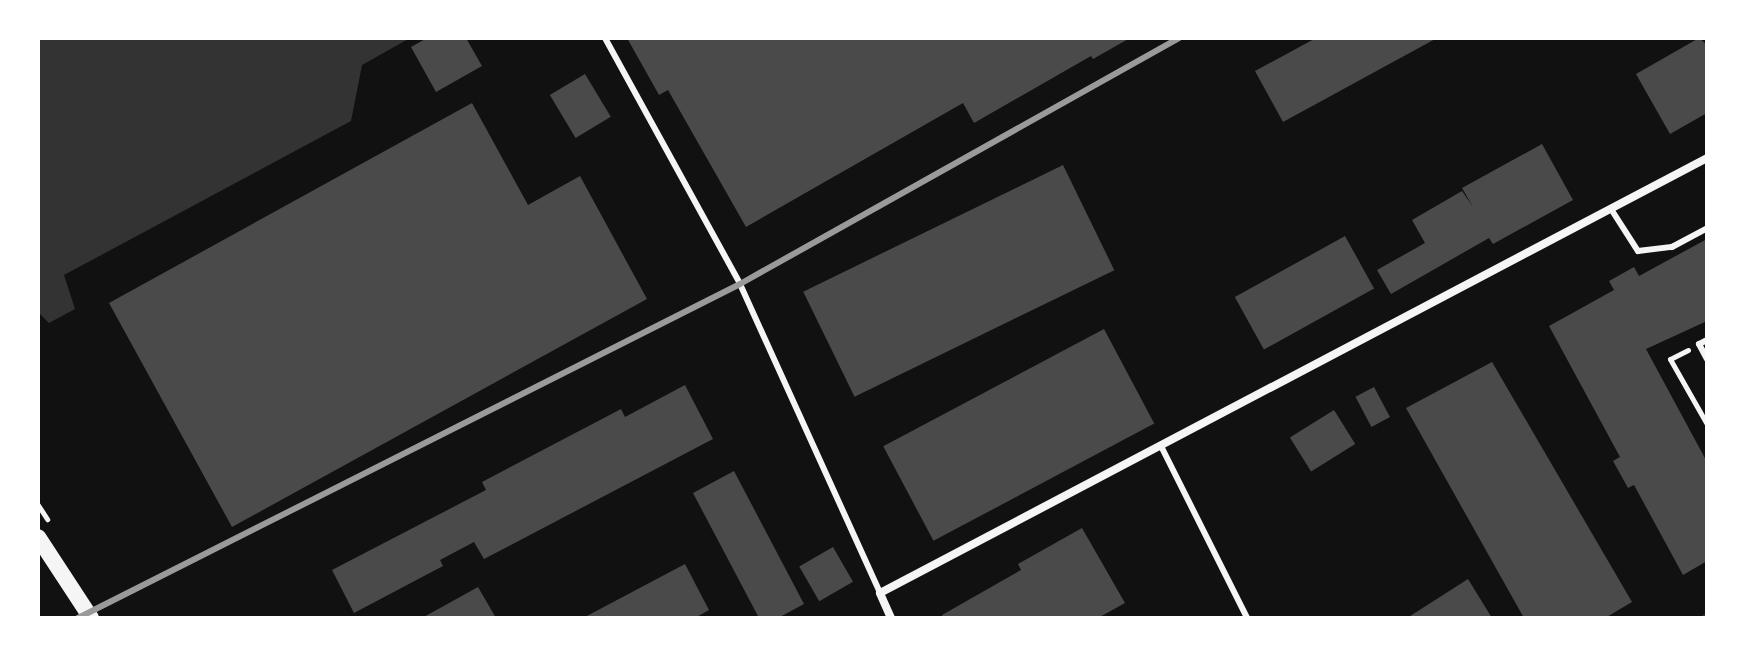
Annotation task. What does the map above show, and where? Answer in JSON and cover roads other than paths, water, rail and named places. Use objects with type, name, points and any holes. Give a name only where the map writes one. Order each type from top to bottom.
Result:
[{"type":"main road","points":[[38,537],[91,618]]},
{"type":"street","points":[[891,618],[880,593],[1707,158]]},
{"type":"lane","points":[[605,38],[740,284],[880,593]]},
{"type":"lane","points":[[1611,209],[1638,251],[1672,247],[1707,228]]},
{"type":"lane","points":[[1707,340],[1699,344],[1707,359]]},
{"type":"lane","points":[[1161,446],[1247,618]]},
{"type":"railway","points":[[78,618],[740,284],[1179,38]]}]
